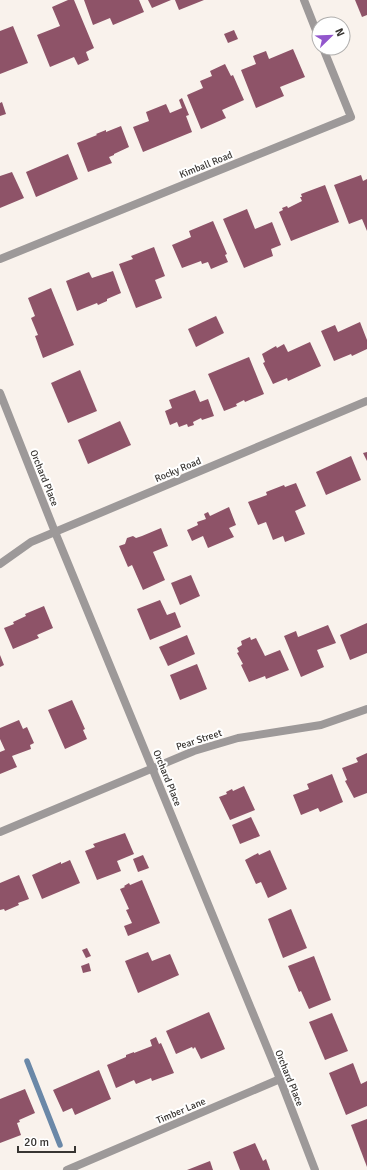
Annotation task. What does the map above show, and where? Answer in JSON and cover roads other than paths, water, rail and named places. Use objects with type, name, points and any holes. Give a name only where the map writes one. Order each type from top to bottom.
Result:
[{"type":"street","points":[[304,0],[311,18]]},
{"type":"street","name":"Kimball Road","points":[[0,259],[350,117],[326,56]]},
{"type":"street","name":"Orchard Place","points":[[0,393],[55,532],[280,1079],[315,1170]]},
{"type":"street","name":"Rocky Road","points":[[0,564],[31,542],[367,401]]},
{"type":"street","name":"Pear Street","points":[[0,832],[152,767],[194,751],[238,738],[321,725],[367,709]]},
{"type":"street","name":"Timber Lane","points":[[67,1170],[280,1079]]},
{"type":"waterway","points":[[27,1061],[60,1145]]}]
